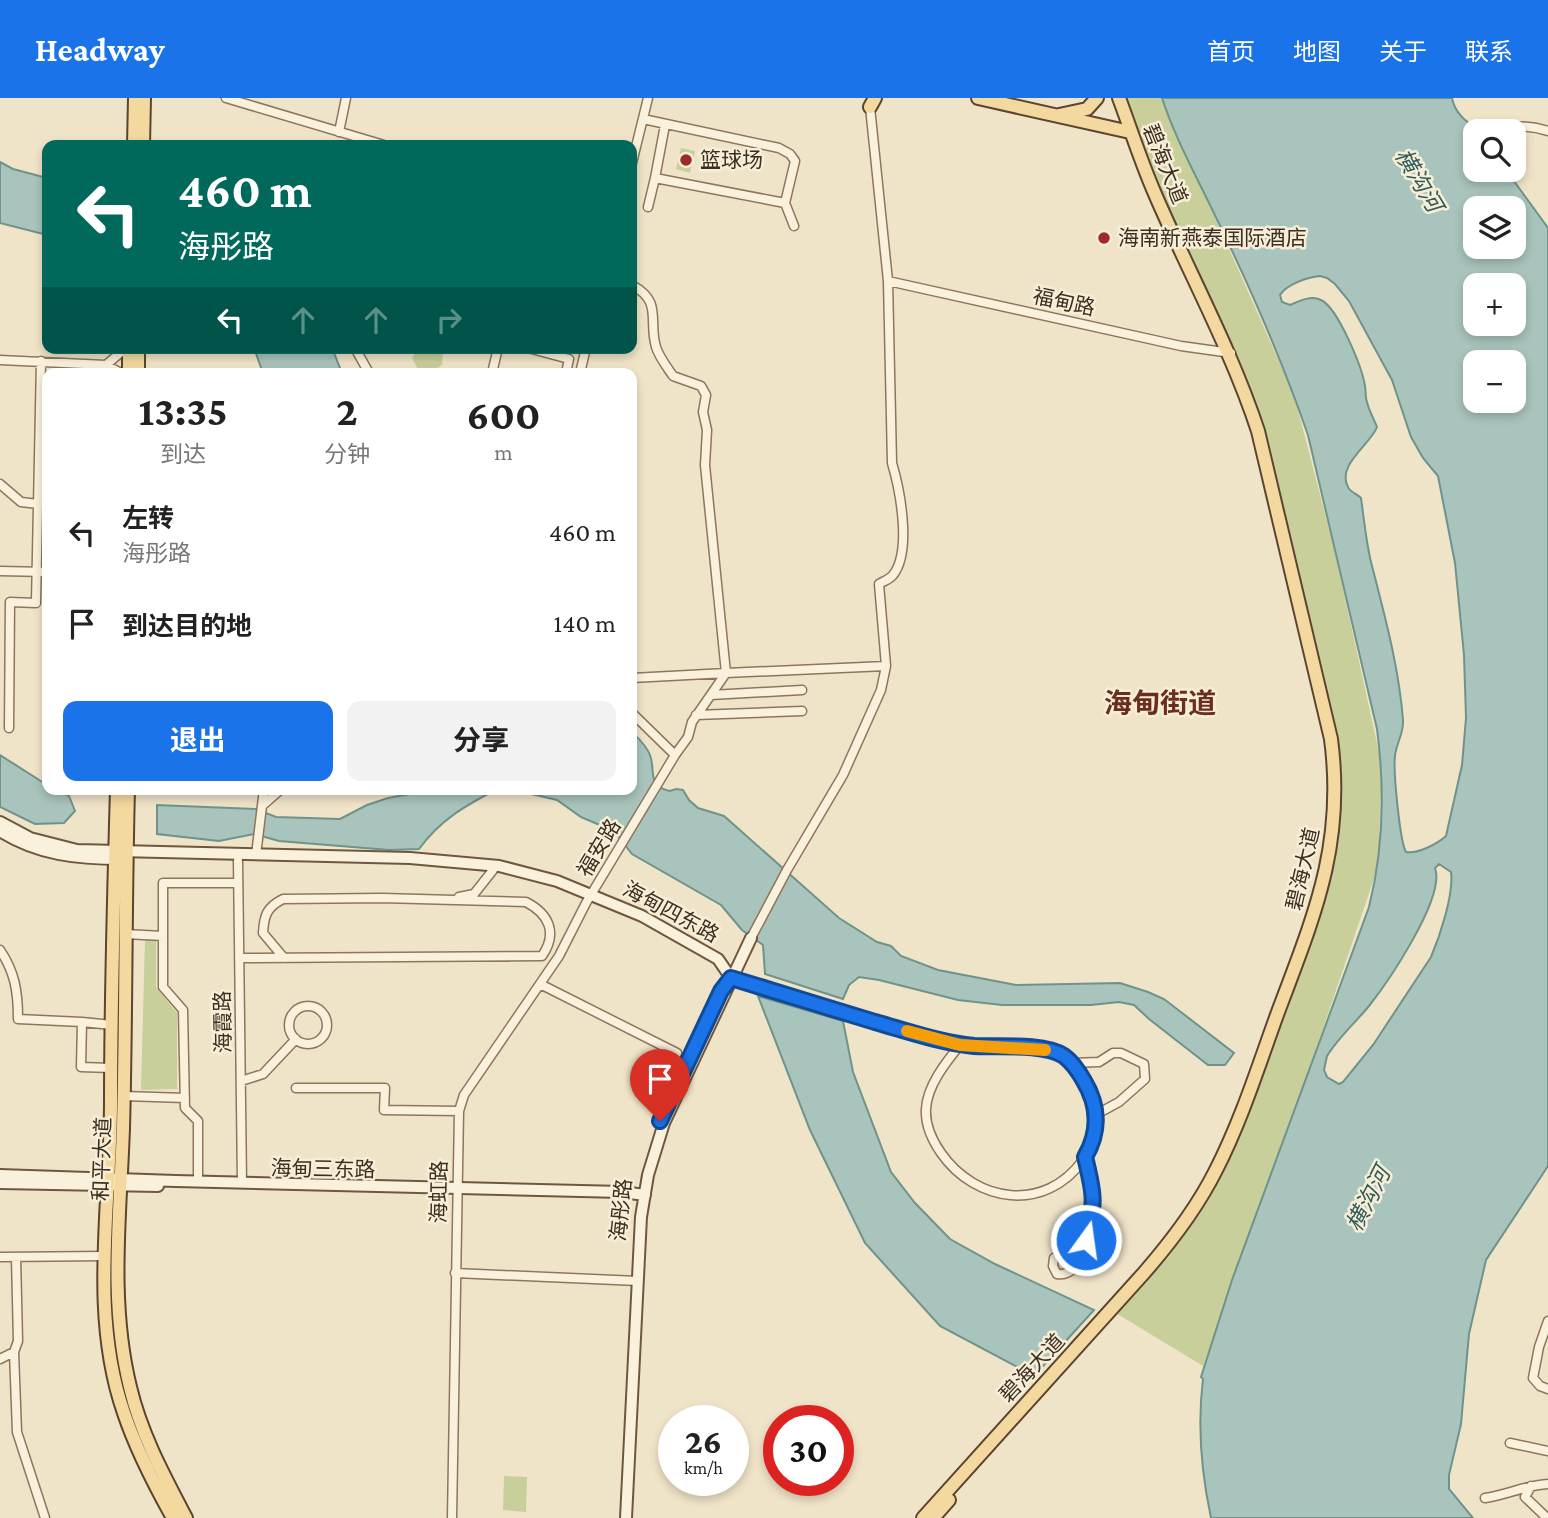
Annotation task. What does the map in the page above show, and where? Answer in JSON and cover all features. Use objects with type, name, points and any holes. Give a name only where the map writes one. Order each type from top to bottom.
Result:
[{"type":"main road","points":[[135,98],[142,140]]},
{"type":"main road","points":[[143,140],[144,98]]},
{"type":"main road","points":[[978,98],[1130,132]]},
{"type":"main road","points":[[1055,116],[1087,109],[1097,98]]},
{"type":"main road","name":"碧海大道","points":[[933,1518],[1001,1437],[1191,1225],[1203,1206],[1222,1173],[1244,1123],[1256,1082],[1316,922],[1330,876],[1337,834],[1339,781],[1333,724],[1269,453],[1249,389],[1154,192],[1119,98]]},
{"type":"main road","name":"碧海大道","points":[[923,1518],[1148,1268],[1195,1206],[1216,1170],[1239,1119],[1312,921],[1324,882],[1334,826],[1335,768],[1331,739],[1265,454],[1230,353],[1172,216],[1157,188],[1126,98]]},
{"type":"main road","name":"和平大道","points":[[117,795],[125,934],[124,1096],[105,1256],[104,1292],[110,1350],[123,1412],[144,1463],[173,1518]]},
{"type":"main road","name":"和平大道","points":[[127,795],[121,855],[111,1068],[117,1285],[130,1390],[151,1448],[186,1518]]},
{"type":"main road","name":"海甸四东路","points":[[0,822],[30,838],[59,847],[121,855],[238,861],[433,865],[493,870],[538,881],[589,899]]},
{"type":"main road","name":"海甸四东路","points":[[0,831],[22,843],[56,854],[256,855],[473,862],[540,876],[675,940],[715,964],[731,978]]},
{"type":"main road","name":"海彤路","points":[[624,1518],[644,1173],[660,1121],[721,991],[731,978],[751,938]]},
{"type":"main road","points":[[0,1175],[114,1182],[622,1192],[642,1197]]},
{"type":"main road","name":"海甸三东路","points":[[0,1183],[114,1182],[456,1189]]},
{"type":"street","points":[[226,98],[367,140]]},
{"type":"street","points":[[339,132],[346,98]]},
{"type":"street","points":[[637,143],[648,98]]},
{"type":"street","points":[[751,938],[843,775],[881,690],[886,666],[879,584],[892,577],[897,568],[904,538],[900,488],[892,463],[888,281],[871,101]]},
{"type":"street","points":[[643,119],[779,148],[790,154],[795,161],[785,203],[794,226]]},
{"type":"street","points":[[648,207],[665,125]]},
{"type":"street","points":[[1526,128],[1548,131]]},
{"type":"street","points":[[655,178],[785,203]]},
{"type":"street","name":"福甸路","points":[[888,281],[1181,346],[1230,353]]},
{"type":"street","points":[[637,288],[643,291],[654,311],[656,348],[673,376],[701,386],[706,395],[705,465],[726,673]]},
{"type":"street","points":[[106,365],[120,354]]},
{"type":"street","points":[[550,354],[569,359],[567,368]]},
{"type":"street","points":[[0,360],[106,365],[112,368]]},
{"type":"street","points":[[0,601],[36,603],[41,361]]},
{"type":"street","points":[[0,484],[22,502],[37,504]]},
{"type":"street","points":[[0,571],[42,572]]},
{"type":"street","points":[[9,728],[10,602]]},
{"type":"street","points":[[637,678],[886,666]]},
{"type":"street","name":"福安路","points":[[589,899],[659,780],[688,737],[696,715],[726,673]]},
{"type":"street","points":[[0,688],[9,692]]},
{"type":"street","points":[[711,695],[802,690]]},
{"type":"street","points":[[696,715],[802,711]]},
{"type":"street","points":[[637,718],[675,755]]},
{"type":"street","points":[[256,855],[263,795]]},
{"type":"street","points":[[262,806],[272,795]]},
{"type":"street","name":"海霞路","points":[[238,861],[242,1183]]},
{"type":"street","points":[[442,900],[474,894],[493,870]]},
{"type":"street","points":[[198,1182],[198,1121],[185,1108],[184,1098],[183,1010],[163,987],[163,883],[238,883]]},
{"type":"street","points":[[284,958],[263,933],[264,918],[269,906],[283,899],[526,902],[539,909],[549,924],[550,938],[542,956]]},
{"type":"street","name":"海虹路","points":[[452,1518],[459,1111],[464,1096],[559,956],[589,899]]},
{"type":"street","points":[[125,934],[163,936]]},
{"type":"street","points":[[0,950],[11,966],[18,999],[18,1019],[112,1025]]},
{"type":"street","points":[[239,958],[559,956]]},
{"type":"street","points":[[731,978],[960,1045],[1039,1049],[1062,1055],[1071,1063],[1094,1097],[1097,1114],[1091,1147],[1074,1172],[1041,1193],[1023,1196],[992,1191],[967,1181],[951,1166],[927,1126],[926,1108],[930,1090],[960,1045]]},
{"type":"street","points":[[540,984],[677,1053],[656,1102]]},
{"type":"street","points":[[308,1006],[320,1010],[327,1026],[323,1037],[307,1044],[296,1039],[292,1034],[290,1022],[296,1011],[308,1006]]},
{"type":"street","points":[[82,1022],[81,1067],[111,1068]]},
{"type":"street","points":[[241,1081],[263,1074],[296,1039]]},
{"type":"street","points":[[951,1041],[951,1056]]},
{"type":"street","points":[[1071,1063],[1099,1062],[1114,1053],[1121,1053],[1144,1064],[1145,1079],[1119,1102],[1097,1114]]},
{"type":"street","points":[[296,1088],[385,1088],[384,1110],[459,1111]]},
{"type":"street","points":[[124,1096],[184,1098]]},
{"type":"street","points":[[1085,1157],[1094,1192],[1094,1210],[1085,1250],[1072,1270],[1064,1275],[1057,1274],[1053,1266],[1054,1258],[1077,1242],[1086,1240]]},
{"type":"street","points":[[0,1257],[105,1256]]},
{"type":"street","points":[[16,1258],[19,1340],[13,1352],[17,1432],[46,1518]]},
{"type":"street","points":[[455,1273],[636,1281]]},
{"type":"street","points":[[1548,1321],[1533,1378],[1540,1386],[1548,1389]]},
{"type":"street","points":[[0,1359],[13,1352]]},
{"type":"street","points":[[1510,1443],[1548,1451]]},
{"type":"street","points":[[1485,1498],[1548,1483]]},
{"type":"street","points":[[1531,1486],[1525,1497],[1547,1518]]},
{"type":"green space","points":[[1126,98],[1162,98],[1294,395],[1334,548],[1382,766],[1378,867],[1203,1366],[1114,1312],[1191,1225],[1235,1145],[1330,876],[1338,761],[1249,389],[1172,216]]},
{"type":"green space","name":"篮球场","points":[[681,148],[695,151],[690,173],[676,169]]},
{"type":"green space","points":[[415,354],[443,354],[442,365],[438,368],[417,368],[412,358]]},
{"type":"green space","points":[[145,939],[156,940],[156,987],[177,1013],[177,1089],[141,1090]]},
{"type":"green space","points":[[504,1476],[527,1477],[526,1512],[503,1510]]},
{"type":"water","name":"横沟河","points":[[1162,98],[1452,98],[1464,119],[1463,182],[1515,182],[1525,196],[1463,196],[1463,259],[1526,259],[1526,198],[1548,228],[1548,1166],[1486,1260],[1469,1334],[1461,1424],[1449,1475],[1449,1489],[1473,1518],[1211,1518],[1201,1449],[1201,1377],[1232,1280],[1369,907],[1378,862],[1382,796],[1377,729],[1308,435],[1263,319],[1184,152]],"holes":[[[1320,276],[1335,284],[1349,301],[1392,380],[1411,437],[1438,476],[1455,563],[1464,655],[1466,718],[1462,765],[1446,836],[1422,850],[1406,852],[1401,835],[1395,756],[1403,720],[1395,660],[1369,554],[1361,498],[1349,489],[1346,479],[1350,463],[1377,427],[1368,405],[1359,366],[1335,314],[1321,300],[1305,299],[1290,305],[1282,302],[1280,295],[1292,285]],[[1439,864],[1451,872],[1451,881],[1442,927],[1431,957],[1373,1045],[1339,1084],[1327,1077],[1324,1070],[1327,1056],[1369,1006],[1413,939],[1432,898],[1436,881],[1435,868]]]},
{"type":"water","points":[[0,162],[13,169],[42,177],[42,234],[0,223]]},
{"type":"water","points":[[256,354],[334,354],[340,368],[261,368]]},
{"type":"water","points":[[637,737],[648,751],[653,777],[662,789],[683,790],[698,808],[724,816],[839,918],[877,942],[891,946],[901,956],[938,970],[1016,985],[1120,983],[1164,999],[1234,1053],[1225,1065],[1208,1065],[1134,1005],[1119,1002],[1091,1005],[1002,1005],[958,1000],[859,977],[849,985],[843,999],[765,974],[763,945],[742,930],[721,905],[632,854],[614,831],[581,817],[557,800],[536,795],[637,795]]},
{"type":"water","points":[[0,755],[42,782],[42,795],[69,796],[75,811],[64,823],[35,824],[0,807]]},
{"type":"water","points":[[404,795],[486,795],[454,814],[436,829],[419,849],[389,850],[279,841],[254,834],[219,841],[157,834],[157,805],[256,809],[276,817],[340,819],[388,798]]},
{"type":"water","points":[[758,996],[843,1021],[853,1072],[891,1172],[915,1203],[950,1239],[995,1264],[1094,1310],[1034,1376],[940,1326],[865,1243],[810,1130]]},
{"type":"slow traffic","points":[[907,1031],[960,1045],[1045,1050]]},
{"type":"place","name":"篮球场","points":[[686,160]]},
{"type":"place","name":"海南新燕泰国际酒店","points":[[1104,238]]},
{"type":"district","name":"海甸街道","points":[[1160,703]]},
{"type":"route","points":[[660,1121],[721,991],[731,978],[960,1045],[1052,1051],[1071,1063],[1094,1097],[1097,1114],[1091,1147],[1085,1157],[1094,1192],[1094,1210],[1086,1240]]}]
